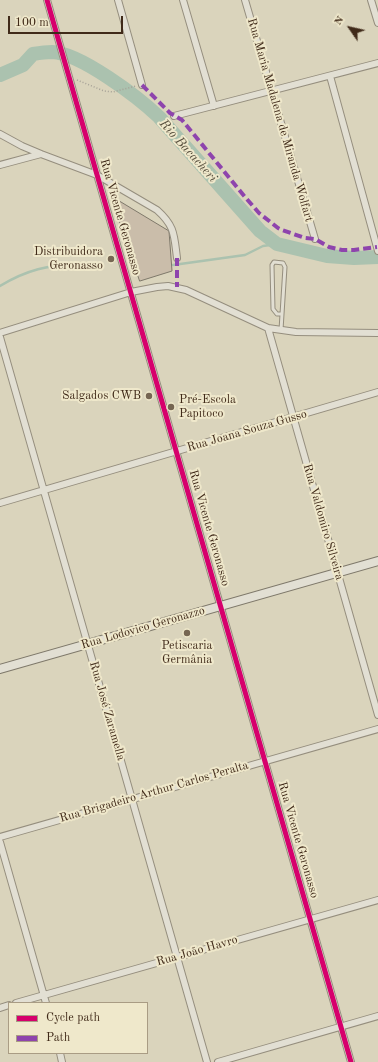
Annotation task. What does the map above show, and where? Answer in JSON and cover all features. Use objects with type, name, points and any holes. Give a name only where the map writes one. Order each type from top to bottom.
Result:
[{"type":"main road","name":"Rua Lodovico Geronazzo","points":[[0,669],[378,561]]},
{"type":"street","name":"Rua Vicente Geronasso","points":[[47,0],[351,1062]]},
{"type":"street","points":[[118,0],[142,85]]},
{"type":"street","points":[[183,0],[214,106]]},
{"type":"street","name":"Rua Maria Madalena de Miranda Wolfart","points":[[244,0],[315,239]]},
{"type":"street","points":[[371,0],[378,22]]},
{"type":"street","points":[[174,116],[378,63]]},
{"type":"street","points":[[330,76],[378,251]]},
{"type":"street","points":[[0,134],[22,146],[97,175],[145,203],[165,218],[171,225],[177,258]]},
{"type":"street","points":[[0,165],[41,154]]},
{"type":"street","points":[[0,333],[131,292],[157,287],[177,287],[268,328],[281,331],[378,333]]},
{"type":"street","name":"Rua Valdomiro Silveira","points":[[268,328],[378,715]]},
{"type":"street","name":"Rua José Zaramella","points":[[0,336],[207,1062]]},
{"type":"street","name":"Rua Joana Souza Gusso","points":[[0,503],[378,392]]},
{"type":"street","name":"Rua Brigadeiro Arthur Carlos Peralta","points":[[0,837],[378,729]]},
{"type":"street","points":[[0,842],[46,1002]]},
{"type":"street","name":"Rua João Havro","points":[[20,1002],[378,900]]},
{"type":"street","points":[[218,1062],[378,1016]]},
{"type":"lane","points":[[281,331],[285,267],[283,263],[274,262],[272,265],[273,309],[277,314],[282,314]]},
{"type":"path","points":[[69,78],[104,91],[113,92],[142,85]]},
{"type":"building","points":[[111,196],[169,231],[172,271],[140,281]]},
{"type":"waterway","name":"Rio Bacacheri","points":[[0,75],[23,65],[33,54],[52,52],[64,54],[78,60],[108,77],[159,117],[260,231],[277,244],[327,256],[354,258],[378,257]]},
{"type":"waterway","points":[[173,265],[245,255],[263,246],[277,244]]},
{"type":"waterway","points":[[0,286],[10,280],[38,269],[57,265],[79,263]]},
{"type":"marked path","points":[[142,85],[170,113],[182,120],[259,213],[278,228],[305,238],[315,239],[329,247],[342,250],[377,247]]},
{"type":"marked path","points":[[177,258],[177,287]]},
{"type":"cycle path","points":[[47,0],[351,1062]]},
{"type":"place","name":"Distribuidora Geronasso","points":[[111,259]]},
{"type":"place","name":"Salgados CWB","points":[[149,396]]},
{"type":"place","name":"Pré-Escola Papitoco","points":[[171,407]]},
{"type":"place","name":"Petiscaria Germânia","points":[[187,633]]}]
